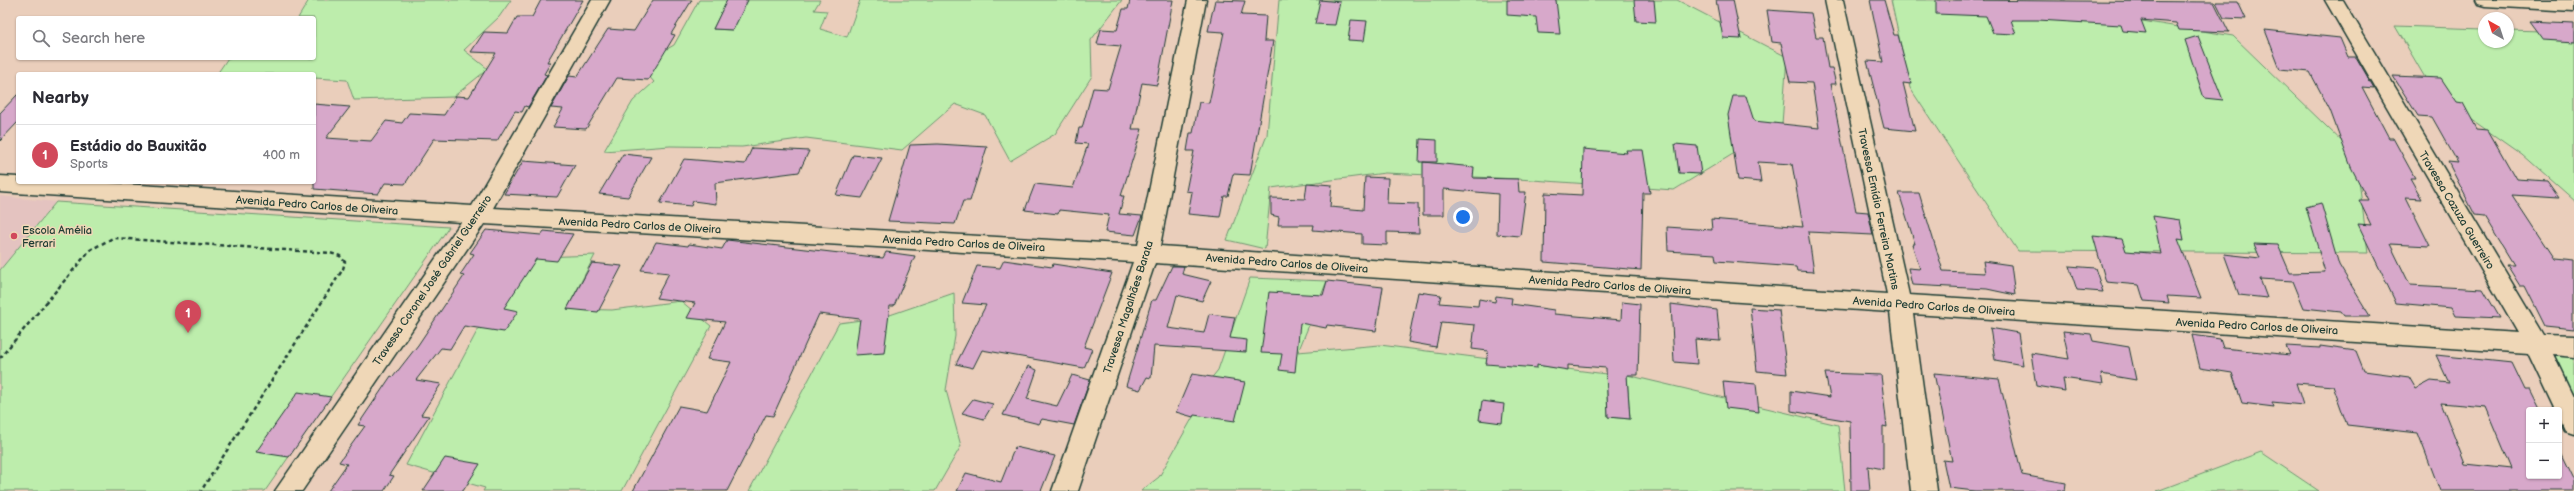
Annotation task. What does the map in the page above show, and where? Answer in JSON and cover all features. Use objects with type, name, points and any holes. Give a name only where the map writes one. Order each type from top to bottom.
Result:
[{"type":"street","name":"Travessa Coronel José Gabriel Guerreiro","points":[[288,491],[478,215],[601,0]]},
{"type":"street","name":"Travessa Magalhães Barata","points":[[1065,491],[1147,254],[1197,0]]},
{"type":"street","name":"Travessa Emídio Ferreira Martins","points":[[1834,0],[1900,304],[1924,491]]},
{"type":"street","name":"Travessa Cazuza Guerreiro","points":[[2334,0],[2536,343],[2574,423]]},
{"type":"street","points":[[2485,0],[2574,5]]},
{"type":"street","name":"Avenida Pedro Carlos de Oliveira","points":[[0,184],[478,215],[1147,254],[1900,304],[2574,346]]},
{"type":"path","points":[[0,358],[90,250],[113,238],[330,253],[340,256],[345,262],[343,270],[201,491]]},
{"type":"shaded area","name":"Escola Amélia Ferrari","points":[[0,196],[56,202],[0,270]]},
{"type":"green space","points":[[309,0],[511,0],[499,17],[464,50],[488,69],[453,97],[354,100],[347,80],[316,78],[316,72],[218,72],[227,60],[316,60],[316,16],[299,16]]},
{"type":"green space","points":[[699,0],[727,0],[713,29],[733,30],[748,0],[820,0],[814,10],[827,11],[820,29],[847,37],[860,0],[1122,0],[1091,40],[1092,76],[1055,134],[1010,161],[985,115],[955,104],[902,150],[806,138],[742,147],[670,146],[604,151],[633,101],[654,82],[639,65],[674,45]]},
{"type":"green space","points":[[1279,0],[1677,0],[1787,57],[1782,124],[1674,190],[1518,179],[1385,173],[1271,188],[1265,249],[1227,240],[1267,135]]},
{"type":"green space","points":[[1891,0],[1947,0],[2142,21],[2233,36],[2356,155],[2368,253],[2018,251],[1910,88]]},
{"type":"green space","points":[[2395,26],[2478,29],[2478,48],[2514,48],[2514,30],[2574,32],[2574,201],[2522,155],[2434,93]]},
{"type":"green space","points":[[56,202],[449,227],[265,491],[0,491],[0,270]]},
{"type":"green space","points":[[595,255],[567,309],[612,310],[681,301],[711,326],[622,491],[483,491],[485,488],[406,465],[516,258]]},
{"type":"green space","points":[[1250,278],[1327,281],[1298,352],[1380,345],[1606,374],[1608,417],[1630,419],[1627,375],[1838,425],[1845,491],[1141,491],[1159,477],[1193,417],[1205,386],[1218,370]]},
{"type":"green space","points":[[954,293],[955,336],[946,390],[961,446],[935,491],[749,491],[839,323],[884,317]]},
{"type":"green space","points":[[2551,352],[2574,354],[2574,401]]},
{"type":"green space","points":[[2261,452],[2319,491],[2157,491]]},
{"type":"building","points":[[541,0],[583,0],[547,62],[551,62],[544,74],[547,75],[528,107],[525,106],[522,112],[515,111],[497,141],[434,139],[405,184],[385,183],[378,194],[314,189],[314,184],[316,184],[316,104],[350,107],[326,138],[371,141],[386,121],[402,123],[409,113],[444,115],[456,96],[469,97],[496,53],[471,52],[484,32],[508,33],[517,17],[532,17]]},
{"type":"building","points":[[653,0],[692,0],[671,34],[675,35],[648,80],[617,78],[586,129],[553,127],[563,109],[551,108],[569,76],[577,77],[608,29],[634,31]]},
{"type":"building","points":[[727,0],[748,0],[733,30],[713,29]]},
{"type":"building","points":[[1130,0],[1173,0],[1157,85],[1142,83],[1132,129],[1142,129],[1121,196],[1124,196],[1119,214],[1142,216],[1135,235],[1105,232],[1109,215],[1059,210],[1058,214],[1025,210],[1035,184],[1073,188],[1088,144],[1076,143],[1079,128],[1082,128],[1093,88],[1108,89],[1121,46],[1097,44],[1101,29],[1117,30],[1123,9],[1128,9]]},
{"type":"building","points":[[1215,0],[1245,1],[1241,15],[1266,16],[1264,41],[1273,41],[1250,175],[1233,174],[1228,196],[1224,196],[1220,217],[1188,214],[1192,192],[1186,191],[1194,151],[1187,151],[1190,133],[1193,133],[1199,102],[1209,103],[1224,32],[1208,31]]},
{"type":"building","points":[[1320,0],[1340,2],[1335,25],[1315,24]]},
{"type":"building","points":[[1507,0],[1556,0],[1560,34],[1538,33],[1536,17],[1507,15]]},
{"type":"building","points":[[1634,0],[1654,0],[1656,22],[1636,21]]},
{"type":"building","points":[[1716,0],[1733,0],[1741,39],[1723,38]]},
{"type":"building","points":[[1870,0],[1884,0],[1894,35],[1898,35],[1911,84],[1903,83],[1915,131],[1884,128],[1867,61],[1883,62]]},
{"type":"building","points":[[1936,0],[2214,2],[2229,32],[2179,30],[2176,23],[2141,20],[2146,33],[2123,31],[2121,25],[2038,20],[2011,20],[2016,34],[1993,33],[1986,16],[1936,14]]},
{"type":"building","points":[[2216,2],[2238,2],[2246,19],[2224,18]]},
{"type":"building","points":[[1767,10],[1811,13],[1816,37],[1823,37],[1828,68],[1832,68],[1836,84],[1830,84],[1856,211],[1868,212],[1873,235],[1808,232],[1814,272],[1797,271],[1796,267],[1716,261],[1715,254],[1668,251],[1667,227],[1712,230],[1711,219],[1803,227],[1792,164],[1758,162],[1761,182],[1738,180],[1728,115],[1733,96],[1746,96],[1754,121],[1819,128],[1812,83],[1790,82],[1781,43],[1772,42]]},
{"type":"building","points":[[1351,20],[1367,21],[1364,41],[1348,40]]},
{"type":"building","points":[[2529,21],[2574,23],[2574,42],[2543,40]]},
{"type":"building","points":[[2265,30],[2340,38],[2348,57],[2356,57],[2374,88],[2362,87],[2389,138],[2393,138],[2415,178],[2410,178],[2422,199],[2406,198],[2430,246],[2390,244],[2410,285],[2483,289],[2500,318],[2455,316],[2451,308],[2396,303],[2358,224],[2371,225],[2359,200],[2368,200],[2351,167],[2330,110],[2310,72],[2280,69]]},
{"type":"building","points":[[2198,36],[2223,100],[2204,98],[2185,40]]},
{"type":"building","points":[[2393,76],[2441,78],[2457,102],[2463,103],[2477,129],[2488,130],[2516,179],[2547,181],[2559,198],[2512,195],[2554,259],[2574,261],[2574,329],[2545,326],[2525,286],[2520,286],[2507,265],[2514,265],[2484,216],[2475,215],[2448,162],[2458,163],[2432,117],[2418,116]]},
{"type":"building","points":[[16,96],[16,124],[0,141],[0,113]]},
{"type":"building","points":[[1420,139],[1437,140],[1437,162],[1419,162]]},
{"type":"building","points":[[938,144],[987,147],[970,201],[963,201],[955,224],[888,221],[910,145]]},
{"type":"building","points":[[1675,144],[1697,146],[1701,174],[1679,173]]},
{"type":"building","points":[[752,148],[809,151],[799,172],[715,183],[716,204],[693,201],[691,206],[660,203],[684,159],[745,164]]},
{"type":"building","points":[[1583,149],[1627,153],[1626,150],[1643,150],[1650,193],[1643,193],[1641,270],[1544,262],[1545,193],[1582,195]]},
{"type":"building","points":[[623,154],[651,157],[628,197],[599,194]]},
{"type":"building","points":[[853,155],[882,158],[862,198],[836,195]]},
{"type":"building","points":[[523,161],[575,165],[557,197],[504,194]]},
{"type":"building","points":[[1423,162],[1474,167],[1473,178],[1518,179],[1519,192],[1526,192],[1520,236],[1497,234],[1498,194],[1444,189],[1444,215],[1423,215]]},
{"type":"building","points":[[1365,177],[1388,178],[1387,203],[1418,204],[1419,233],[1387,232],[1387,245],[1362,244],[1362,234],[1313,230],[1314,225],[1278,225],[1279,217],[1271,215],[1271,198],[1305,199],[1307,183],[1332,185],[1330,207],[1363,210]]},
{"type":"building","points":[[1899,193],[1919,193],[1943,271],[1985,273],[1983,261],[2011,265],[2015,295],[1987,289],[1912,285],[1908,268],[1920,269],[1912,244],[1915,244]]},
{"type":"building","points":[[2321,203],[2339,265],[2370,316],[2344,316],[2341,312],[2304,308],[2293,281],[2260,279],[2267,298],[2239,295],[2224,254],[2260,258],[2254,244],[2278,245],[2290,273],[2325,272],[2306,207]]},
{"type":"building","points":[[2153,216],[2180,220],[2184,240],[2178,239],[2201,298],[2167,296],[2169,303],[2144,301],[2139,285],[2106,282],[2093,236],[2122,239],[2126,251],[2161,254]]},
{"type":"building","points":[[486,230],[541,235],[544,231],[573,234],[557,261],[536,259],[504,308],[518,311],[504,332],[464,326],[450,349],[441,348],[416,380],[441,384],[421,415],[429,416],[389,475],[394,476],[384,491],[328,491],[347,464],[339,462],[365,426],[358,425],[391,376],[393,377],[418,345],[464,276],[460,275],[474,254],[470,253]]},
{"type":"building","points":[[727,240],[883,258],[886,252],[915,256],[894,306],[890,306],[884,353],[855,355],[860,319],[819,314],[773,416],[766,415],[727,491],[633,491],[679,406],[707,411],[731,362],[707,359],[725,322],[687,318],[695,303],[656,298],[669,273],[641,270],[656,242],[688,246],[689,244],[722,249]]},
{"type":"building","points":[[1004,260],[1052,267],[1053,264],[1112,273],[1084,347],[1092,349],[1084,368],[982,350],[973,368],[956,364],[986,305],[962,303],[977,266],[1000,268]]},
{"type":"building","points":[[592,263],[622,266],[598,312],[567,309]]},
{"type":"building","points":[[1172,266],[1184,266],[1182,274],[1211,281],[1202,301],[1177,295],[1168,328],[1204,333],[1209,314],[1235,317],[1230,338],[1247,340],[1246,352],[1154,346],[1151,378],[1147,377],[1140,390],[1126,386],[1152,300],[1156,300]]},
{"type":"building","points":[[2069,266],[2095,268],[2103,292],[2077,290]]},
{"type":"building","points":[[1327,281],[1383,287],[1376,331],[1327,325],[1326,328],[1300,323],[1295,372],[1279,370],[1282,354],[1261,353],[1269,292],[1323,295]]},
{"type":"building","points":[[1418,292],[1441,295],[1439,303],[1478,306],[1479,299],[1495,302],[1496,296],[1512,298],[1511,304],[1554,310],[1554,314],[1621,320],[1622,302],[1640,304],[1638,375],[1627,375],[1630,419],[1608,417],[1606,368],[1568,365],[1568,370],[1537,365],[1537,368],[1486,364],[1488,351],[1472,349],[1475,325],[1441,322],[1436,347],[1408,342]]},
{"type":"building","points":[[1671,304],[1717,310],[1720,341],[1695,339],[1697,364],[1674,362]]},
{"type":"building","points":[[1750,308],[1779,310],[1787,374],[1757,371]]},
{"type":"building","points":[[1990,328],[2018,333],[2023,365],[1995,360]]},
{"type":"building","points":[[2063,331],[2091,334],[2093,341],[2129,347],[2136,380],[2101,374],[2103,384],[2063,378],[2065,391],[2036,386],[2031,353],[2069,359]]},
{"type":"building","points":[[2192,335],[2220,339],[2223,348],[2290,355],[2286,346],[2320,348],[2320,346],[2356,351],[2364,371],[2409,377],[2416,389],[2431,381],[2449,383],[2436,355],[2512,363],[2525,390],[2530,390],[2538,407],[2526,407],[2526,479],[2562,479],[2562,455],[2574,480],[2574,491],[2440,491],[2418,433],[2347,425],[2333,386],[2296,383],[2303,405],[2272,402],[2274,407],[2242,403],[2232,373],[2200,368]],"holes":[[[2441,403],[2486,407],[2512,469],[2465,464]]]},
{"type":"building","points":[[1028,366],[1037,370],[1027,399],[1057,406],[1072,375],[1090,380],[1074,425],[1042,419],[1039,424],[1003,415]]},
{"type":"building","points":[[1825,373],[1881,375],[1887,427],[1883,426],[1883,469],[1868,466],[1870,491],[1851,491],[1850,421],[1791,411],[1791,391],[1830,397]]},
{"type":"building","points":[[1934,373],[1999,379],[2022,475],[2066,483],[2065,491],[1975,491],[1949,488],[1943,460],[1952,461]]},
{"type":"building","points":[[1192,374],[1245,382],[1235,421],[1194,415],[1193,417],[1176,412]]},
{"type":"building","points":[[1723,381],[1756,384],[1759,412],[1726,408]]},
{"type":"building","points":[[298,392],[331,397],[289,457],[256,452]]},
{"type":"building","points":[[973,399],[993,404],[984,419],[962,413]]},
{"type":"building","points":[[1482,401],[1504,404],[1502,423],[1479,420]]},
{"type":"building","points":[[1015,447],[1055,456],[1041,491],[957,491],[966,473],[1001,482]]},
{"type":"building","points":[[445,458],[480,464],[463,491],[423,491]]},
{"type":"place","name":"Escola Amélia Ferrari","points":[[14,236]]},
{"type":"place","name":"Estádio do Bauxitão","points":[[188,333]]}]
